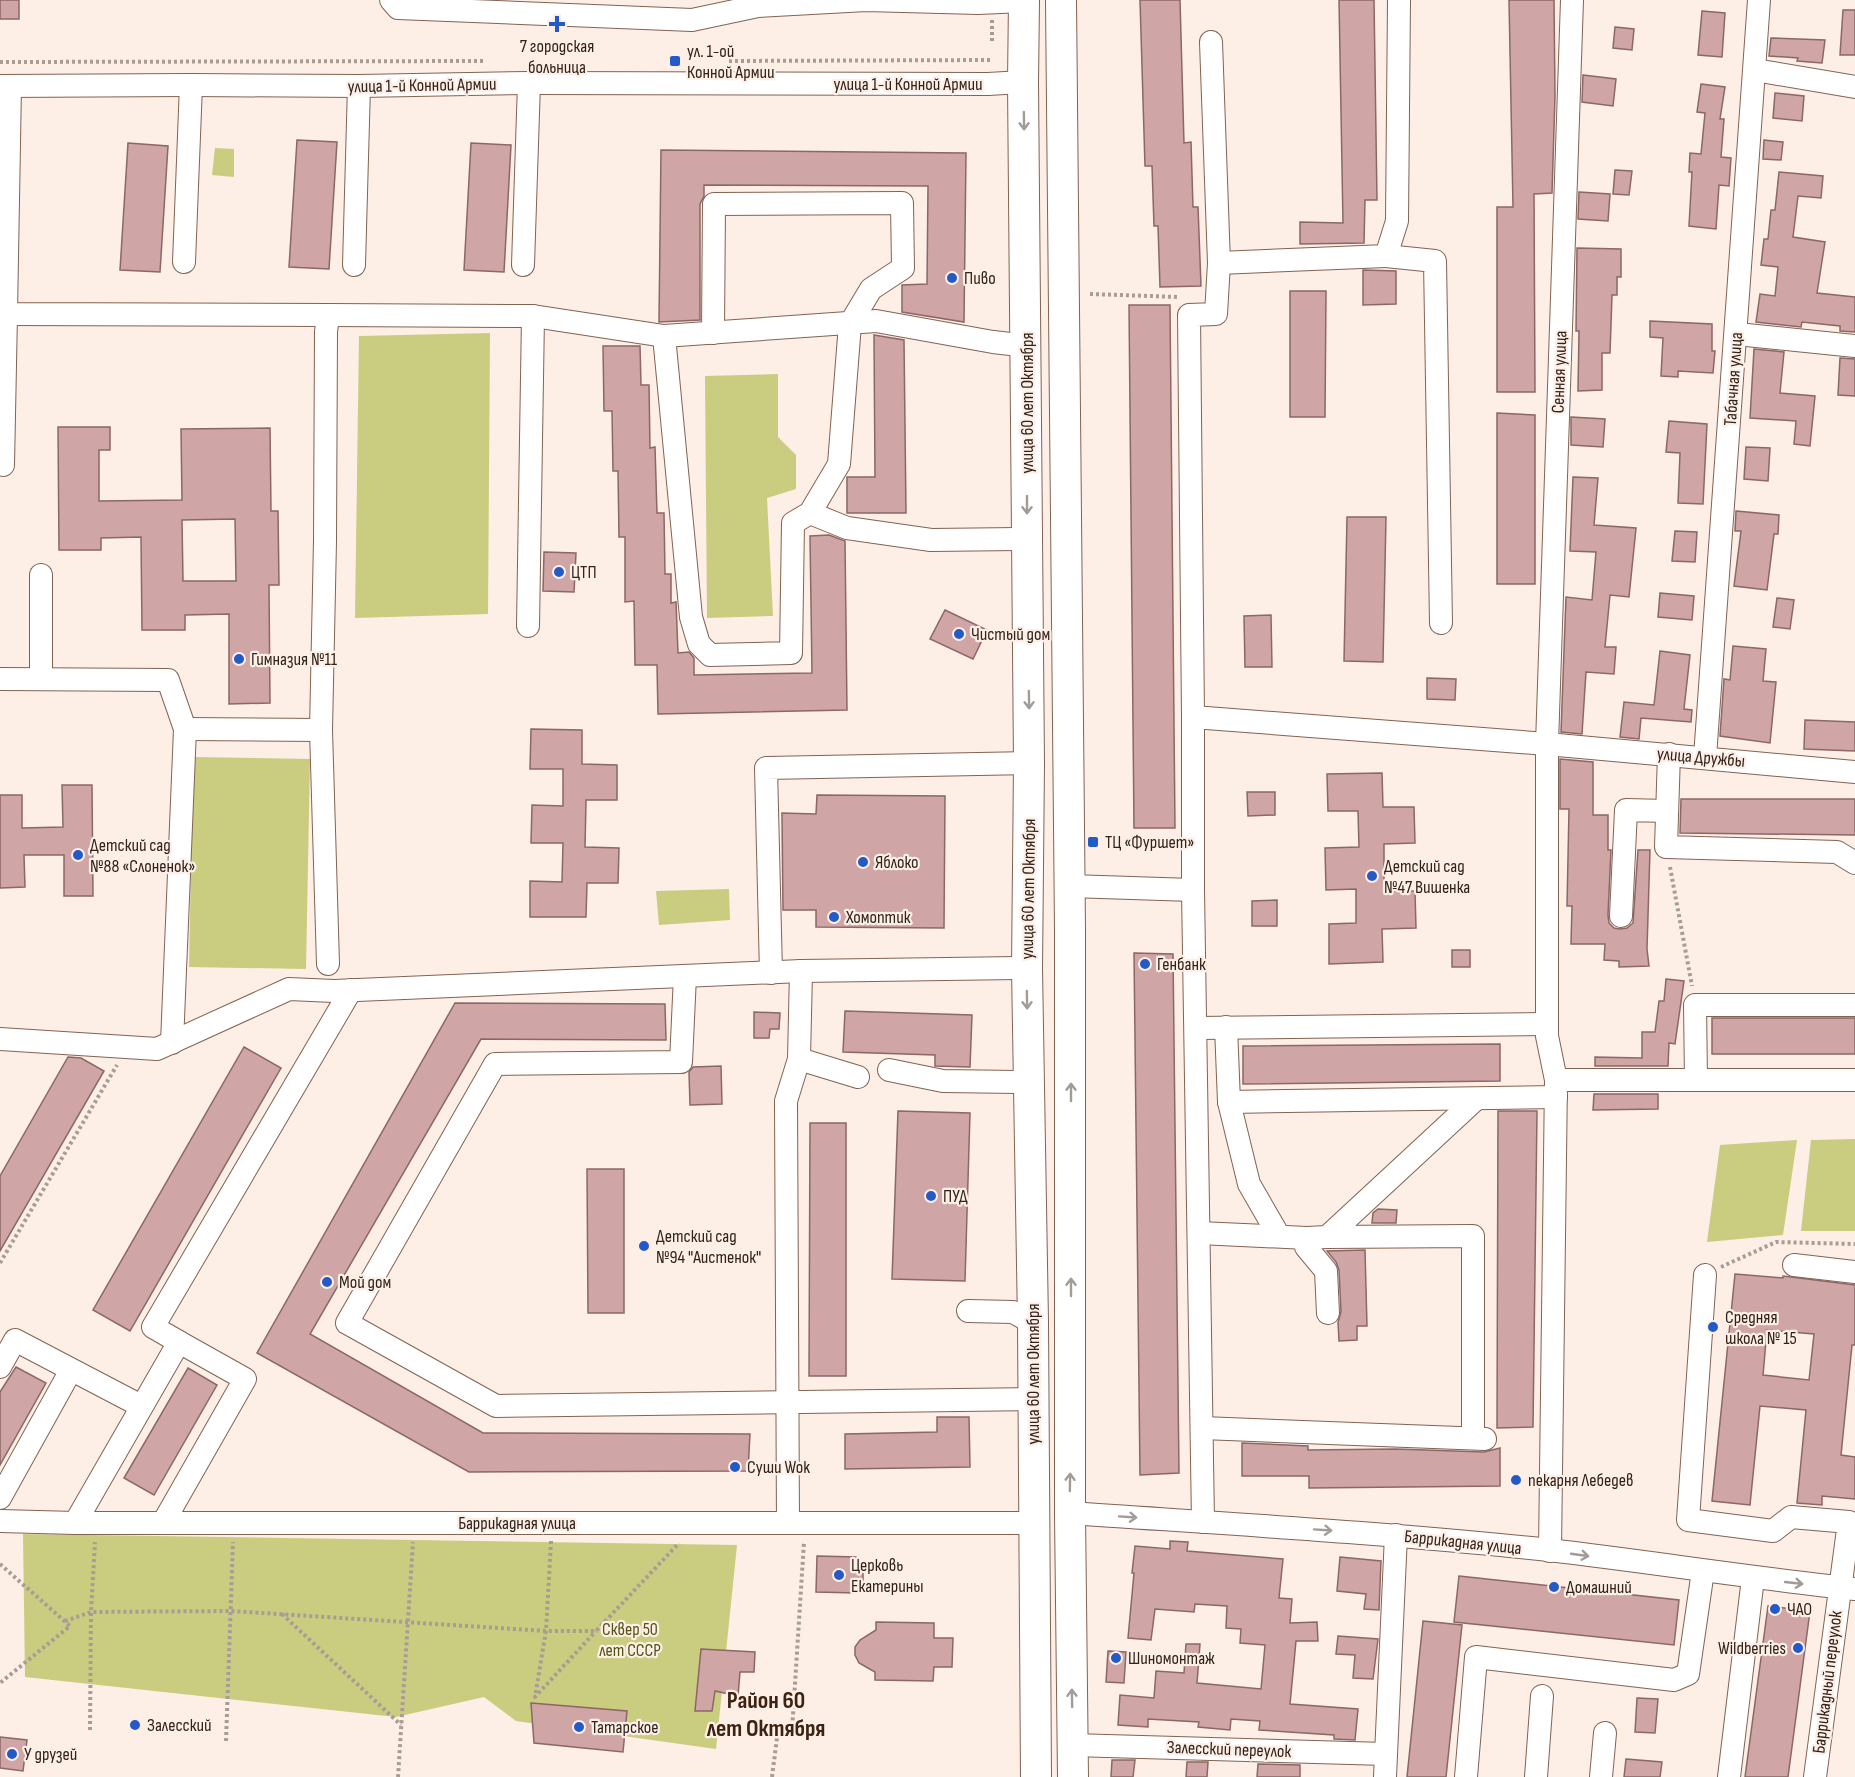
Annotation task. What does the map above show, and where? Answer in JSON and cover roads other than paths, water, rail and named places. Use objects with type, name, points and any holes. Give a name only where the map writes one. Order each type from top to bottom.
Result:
[{"type":"main road","name":"улица 60 лет Октября","points":[[1024,0],[1029,763],[1026,1312],[1033,1399],[1036,1777]]},
{"type":"main road","name":"улица 60 лет Октября","points":[[1061,0],[1070,886],[1070,1514],[1073,1777]]},
{"type":"main road","points":[[1028,426],[1064,427]]},
{"type":"street","points":[[391,0],[398,8],[470,6],[617,8],[692,20],[728,6],[866,0],[978,3],[1024,0]]},
{"type":"street","points":[[1386,256],[1397,221],[1399,0]]},
{"type":"street","name":"Сенная улица","points":[[1550,1551],[1556,1088],[1547,1036],[1546,744],[1572,0]]},
{"type":"street","name":"Табачная улица","points":[[1705,757],[1737,334],[1759,0]]},
{"type":"street","points":[[1203,1522],[1193,890],[1189,315],[1216,314],[1219,263],[1211,42]]},
{"type":"street","points":[[1755,70],[1855,87]]},
{"type":"street","name":"улица 1-й Конной Армии","points":[[5,86],[359,86],[529,83],[988,84],[1023,82]]},
{"type":"street","points":[[523,265],[529,83]]},
{"type":"street","points":[[184,262],[190,85]]},
{"type":"street","points":[[0,464],[3,465],[6,314],[5,86]]},
{"type":"street","points":[[354,265],[359,86]]},
{"type":"street","points":[[664,336],[691,617],[699,644],[710,655],[791,653],[793,523],[810,513],[839,464],[850,324],[871,289],[903,268],[902,203],[714,204],[713,333]]},
{"type":"street","points":[[1219,263],[1386,256],[1435,261],[1441,623]]},
{"type":"street","points":[[6,314],[533,316],[664,336],[876,321],[1027,346]]},
{"type":"street","points":[[327,964],[321,730],[328,315]]},
{"type":"street","points":[[528,626],[533,316]]},
{"type":"street","points":[[1737,334],[1855,346]]},
{"type":"street","points":[[810,513],[847,528],[921,539],[1027,539]]},
{"type":"street","points":[[41,575],[41,679]]},
{"type":"street","points":[[0,679],[168,680],[185,729],[172,1043]]},
{"type":"street","name":"улица Дружбы","points":[[1193,717],[1669,754],[1855,772]]},
{"type":"street","points":[[185,729],[321,730]]},
{"type":"street","points":[[1669,754],[1666,847],[1837,852],[1855,863]]},
{"type":"street","points":[[771,973],[766,768],[1029,763]]},
{"type":"street","points":[[1620,916],[1626,810],[1667,811]]},
{"type":"street","points":[[1070,886],[1193,890]]},
{"type":"street","points":[[0,1039],[157,1049],[289,989],[351,990],[801,971],[1027,968]]},
{"type":"street","points":[[796,1528],[786,1402],[786,1101],[799,1059],[801,971]]},
{"type":"street","points":[[685,976],[681,1062],[495,1064],[347,1323],[496,1406],[1033,1399]]},
{"type":"street","points":[[163,1523],[245,1379],[153,1327],[351,990]]},
{"type":"street","points":[[1696,1080],[1695,1005],[1855,1005]]},
{"type":"street","points":[[1196,1028],[1547,1024]]},
{"type":"street","points":[[1226,1027],[1229,1102],[1249,1184],[1279,1236]]},
{"type":"street","points":[[799,1059],[858,1077]]},
{"type":"street","points":[[889,1070],[943,1082],[1028,1082]]},
{"type":"street","points":[[1229,1102],[1476,1098],[1556,1088],[1696,1080],[1855,1080]]},
{"type":"street","points":[[1329,1313],[1326,1271],[1306,1246],[1476,1098]]},
{"type":"street","points":[[1199,1233],[1317,1238],[1473,1236],[1479,1438],[1202,1428]]},
{"type":"street","points":[[1794,1265],[1855,1272]]},
{"type":"street","name":"Баррикадный переулок","points":[[1705,1275],[1688,1520],[1773,1531],[1791,1517],[1849,1522],[1847,1589],[1815,1777]]},
{"type":"street","points":[[968,1311],[1026,1312]]},
{"type":"street","points":[[0,1366],[15,1340],[141,1406]]},
{"type":"street","points":[[75,1523],[178,1342]]},
{"type":"street","points":[[0,1498],[72,1370]]},
{"type":"street","name":"Баррикадная улица","points":[[1070,1514],[1396,1535],[1550,1551],[1847,1589]]},
{"type":"street","name":"Баррикадная улица","points":[[0,1521],[699,1523],[796,1528],[1034,1523]]},
{"type":"street","points":[[1385,1777],[1396,1535]]},
{"type":"street","points":[[1466,1777],[1476,1657],[1674,1680],[1688,1674],[1703,1571]]},
{"type":"street","points":[[1729,1777],[1753,1578]]},
{"type":"street","points":[[1536,1777],[1542,1696]]},
{"type":"street","points":[[1601,1777],[1605,1733]]},
{"type":"street","name":"Залесский переулок","points":[[1072,1745],[1386,1754]]},
{"type":"place","name":"7 городская больница","points":[[557,24]]},
{"type":"place","name":"ул. 1-ой Конной Армии","points":[[675,61]]},
{"type":"place","name":"Пиво","points":[[952,278]]},
{"type":"place","name":"ЦТП","points":[[559,572]]},
{"type":"place","name":"Чистый дом","points":[[959,634]]},
{"type":"place","name":"Гимназия №11","points":[[239,659]]},
{"type":"place","name":"ТЦ «Фуршет»","points":[[1093,842]]},
{"type":"place","name":"Детский сад №88 «Слоненок»","points":[[78,855]]},
{"type":"place","name":"Яблоко","points":[[863,862]]},
{"type":"place","name":"Детский сад №47 Вишенка","points":[[1372,876]]},
{"type":"place","name":"Хомоптик","points":[[834,917]]},
{"type":"place","name":"Генбанк","points":[[1145,964]]},
{"type":"place","name":"ПУД","points":[[931,1196]]},
{"type":"place","name":"Детский сад №94 \"Аистенок\"","points":[[644,1246]]},
{"type":"place","name":"Мой дом","points":[[327,1282]]},
{"type":"place","name":"Средняя школа № 15","points":[[1713,1327]]},
{"type":"place","name":"Суши Wok","points":[[735,1467]]},
{"type":"place","name":"пекарня Лебедев","points":[[1516,1480]]},
{"type":"place","name":"Церковь Екатерины","points":[[839,1575]]},
{"type":"place","name":"Домашний","points":[[1554,1587]]},
{"type":"place","name":"ЧАО","points":[[1775,1609]]},
{"type":"place","name":"Wildberries","points":[[1798,1648]]},
{"type":"place","name":"Шиномонтаж","points":[[1116,1658]]},
{"type":"place","name":"Залесский","points":[[135,1725]]},
{"type":"place","name":"Татарское","points":[[579,1727]]},
{"type":"place","name":"У друзей","points":[[12,1754]]},
{"type":"district","name":"Район 60 лет Октября","points":[[766,1714]]},
{"type":"park label","name":"Сквер 50 лет СССР","points":[[630,1639]]}]
